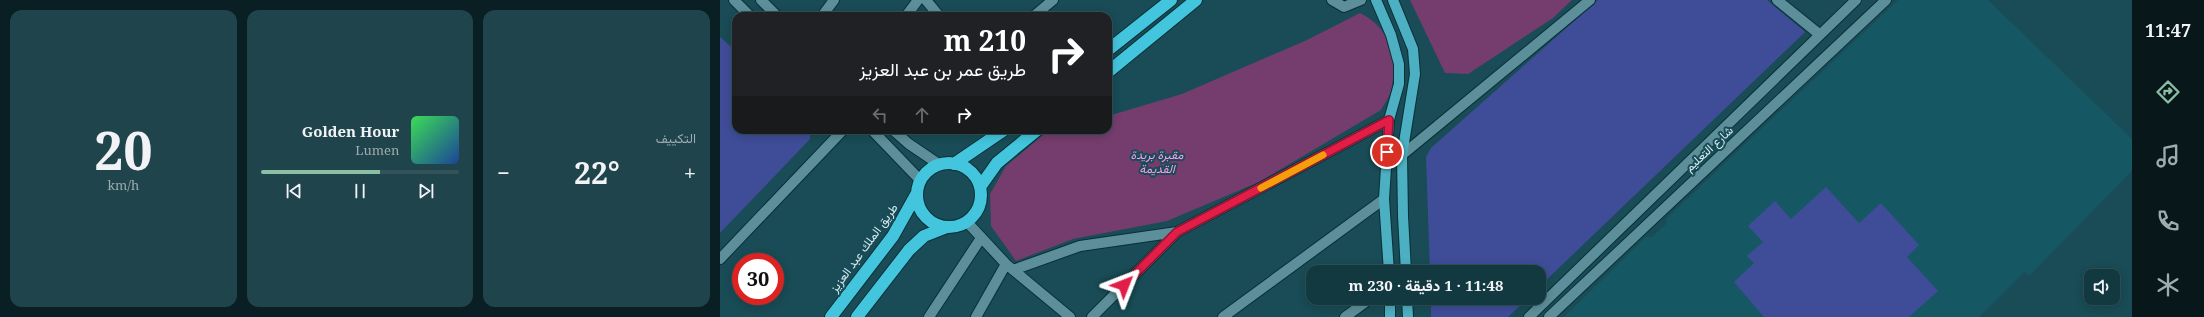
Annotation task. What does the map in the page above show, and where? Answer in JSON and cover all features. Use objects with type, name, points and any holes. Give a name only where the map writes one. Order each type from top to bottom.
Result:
[{"type":"highway","points":[[1112,47],[1171,0]]},
{"type":"highway","points":[[1112,69],[1196,0]]},
{"type":"highway","points":[[954,164],[998,134]]},
{"type":"highway","points":[[980,187],[997,163],[1031,134]]},
{"type":"highway","points":[[857,317],[909,250],[924,236],[947,227],[958,226],[967,222],[975,214],[980,204],[980,187],[970,171],[954,164],[940,165],[928,171],[921,181],[918,193],[919,206],[925,216],[935,224],[947,227]]},
{"type":"highway","name":"طريق الملك عبد العزيز","points":[[832,317],[893,236],[918,193]]},
{"type":"main road","points":[[1376,0],[1391,35],[1399,64],[1399,84],[1389,120],[1384,199],[1389,265]]},
{"type":"main road","points":[[1393,0],[1413,49],[1415,74],[1402,155],[1406,265]]},
{"type":"main road","points":[[1390,305],[1390,317]]},
{"type":"main road","points":[[1407,305],[1408,317]]},
{"type":"street","points":[[734,0],[746,12]]},
{"type":"street","points":[[761,0],[773,12]]},
{"type":"street","points":[[825,12],[834,0]]},
{"type":"street","points":[[909,12],[918,0]]},
{"type":"street","points":[[926,0],[936,12]]},
{"type":"street","points":[[1039,12],[1054,0]]},
{"type":"street","points":[[1332,0],[1344,7],[1361,0]]},
{"type":"street","points":[[1402,155],[1590,0]]},
{"type":"street","points":[[1777,0],[1819,34]]},
{"type":"street","name":"شارع التعليم","points":[[1530,317],[1819,34],[1856,0]]},
{"type":"street","name":"شارع التعليم","points":[[1549,317],[1886,0]]},
{"type":"street","points":[[1092,317],[1177,232],[1389,120]]},
{"type":"street","points":[[720,259],[839,134]]},
{"type":"street","points":[[876,134],[921,181]]},
{"type":"street","points":[[898,134],[909,144],[940,165]]},
{"type":"street","points":[[1223,317],[1384,199]]},
{"type":"street","points":[[967,222],[1010,267],[1070,317]]},
{"type":"street","points":[[976,317],[1010,267],[1080,246],[1177,232]]},
{"type":"street","points":[[929,317],[981,238]]},
{"type":"street","points":[[1345,317],[1361,305]]},
{"type":"shaded area","points":[[1898,0],[1988,0],[2132,139],[2132,171],[2029,276],[2024,272],[1979,317],[1564,317],[1646,237],[1652,237],[1666,224],[1667,218]]},
{"type":"green space","points":[[1410,0],[1572,0],[1553,18],[1468,74],[1445,73]]},
{"type":"green space","name":"مقبرة بريدة القديمة","points":[[1360,13],[1371,19],[1385,36],[1390,46],[1392,56],[1393,79],[1391,91],[1381,110],[1259,182],[1167,221],[1073,239],[1016,261],[991,226],[990,194],[1006,166],[1044,134],[1112,134],[1112,115],[1182,94],[1307,40]]},
{"type":"building","points":[[1598,0],[1767,0],[1805,32],[1546,280],[1546,265],[1430,265],[1426,157],[1431,148]]},
{"type":"building","points":[[720,37],[732,48],[732,134],[810,134],[810,139],[720,233]]},
{"type":"building","points":[[1826,187],[1859,223],[1881,203],[1919,245],[1907,257],[1938,291],[1909,317],[1764,317],[1734,282],[1754,263],[1747,256],[1763,242],[1748,226],[1775,201],[1791,219]]},
{"type":"building","points":[[1431,305],[1521,305],[1508,317],[1431,317]]},
{"type":"slow traffic","points":[[1261,188],[1323,155]]},
{"type":"route","points":[[1124,285],[1177,232],[1389,120],[1387,152]]}]
